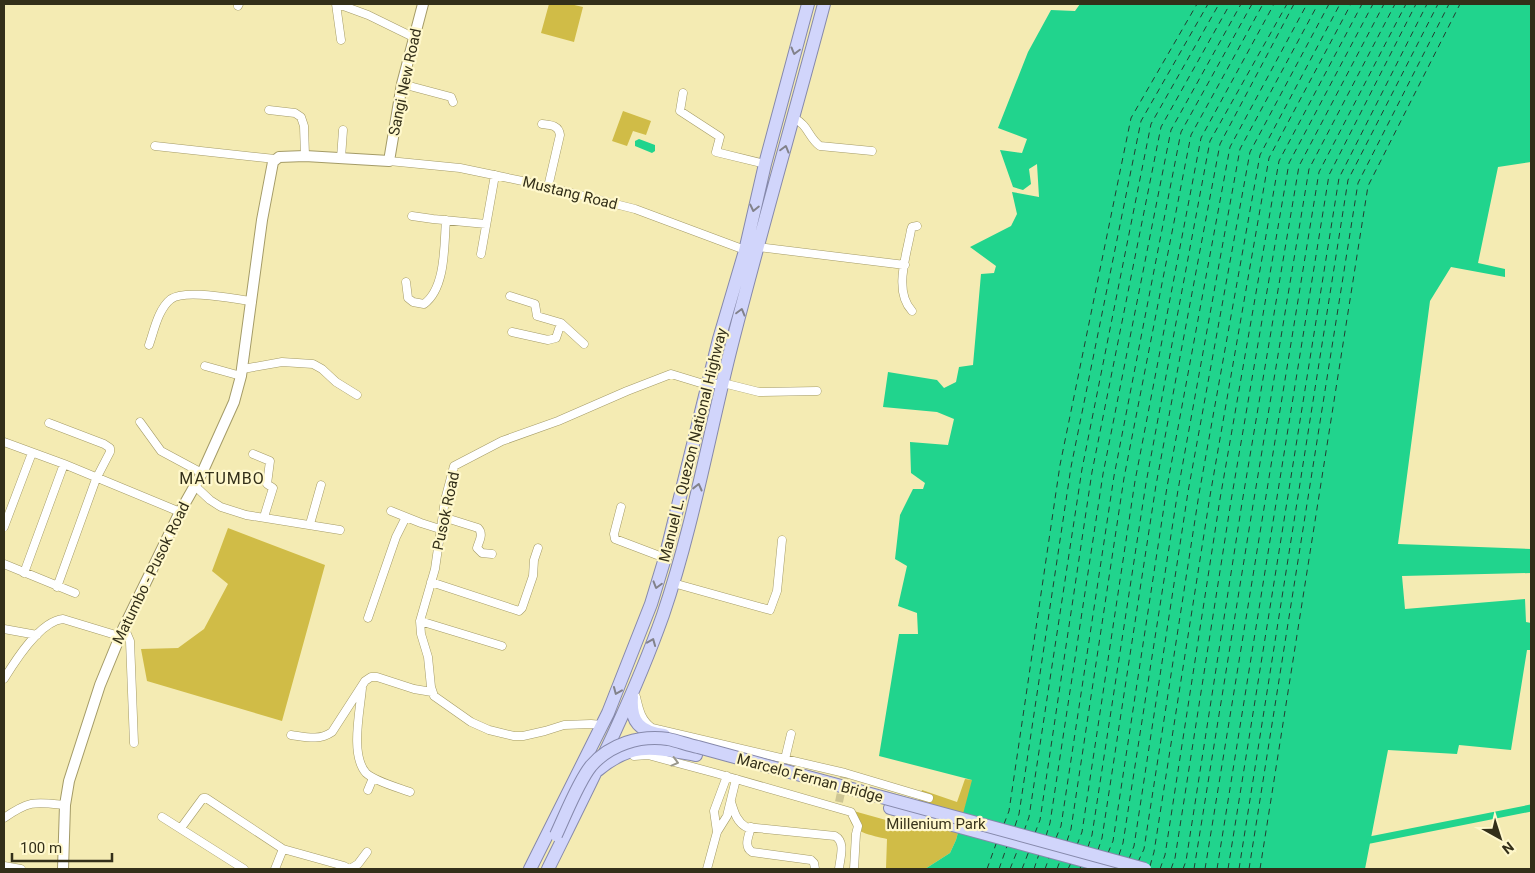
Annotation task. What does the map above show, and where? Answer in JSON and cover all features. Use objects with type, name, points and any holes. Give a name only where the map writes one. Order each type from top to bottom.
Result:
[{"type":"main road","name":"Manuel L. Quezon National Highway","points":[[530,869],[608,713],[646,619],[665,558],[707,385],[745,250],[765,164],[808,4]]},
{"type":"main road","name":"Manuel L. Quezon National Highway","points":[[548,869],[616,728],[659,623],[673,583],[758,247],[824,6]]},
{"type":"main road","points":[[646,619],[659,623]]},
{"type":"main road","points":[[633,688],[631,709],[636,723],[645,731],[652,734],[699,741],[867,787],[892,800]]},
{"type":"main road","points":[[608,713],[616,728],[625,737],[654,748]]},
{"type":"main road","name":"Marcelo Fernan Bridge","points":[[539,869],[591,767],[612,750],[629,741],[638,739],[668,739],[1145,869]]},
{"type":"main road","name":"Marcelo Fernan Bridge","points":[[596,772],[610,760],[628,751],[654,748],[696,755],[1114,869]]},
{"type":"street","points":[[342,40],[337,4],[368,15],[413,37]]},
{"type":"street","name":"Sangi New Road","points":[[389,161],[402,84],[422,4]]},
{"type":"street","points":[[808,4],[824,6]]},
{"type":"street","points":[[402,84],[450,96],[453,102]]},
{"type":"street","points":[[683,93],[680,111],[720,136],[716,152],[765,164]]},
{"type":"street","points":[[269,110],[295,114],[301,117],[304,126],[306,156]]},
{"type":"street","points":[[794,118],[803,122],[813,141],[820,146],[872,151]]},
{"type":"street","points":[[542,124],[556,127],[560,135],[548,187]]},
{"type":"street","points":[[341,158],[343,130]]},
{"type":"street","points":[[155,146],[275,159],[279,157],[306,156],[389,161]]},
{"type":"street","name":"Matumbo - Pusok Road","points":[[63,869],[65,805],[69,781],[100,685],[121,632],[180,512],[202,473],[234,402],[242,372],[262,220],[275,159]]},
{"type":"street","name":"Mustang Road","points":[[389,161],[460,168],[548,187],[635,209],[745,250]]},
{"type":"street","points":[[482,254],[495,175]]},
{"type":"street","points":[[412,216],[486,224]]},
{"type":"street","points":[[406,282],[408,298],[412,302],[424,304],[431,299],[440,280],[446,220]]},
{"type":"street","points":[[912,311],[903,295],[902,278],[911,230],[912,227],[917,226]]},
{"type":"street","points":[[758,247],[905,265]]},
{"type":"street","points":[[149,345],[166,305],[175,297],[186,295],[252,301]]},
{"type":"street","points":[[510,296],[535,304],[537,316],[561,323],[584,344]]},
{"type":"street","points":[[512,332],[552,340],[556,338],[561,323]]},
{"type":"street","points":[[205,366],[242,372],[282,362],[314,364],[336,382],[357,395]]},
{"type":"street","name":"Pusok Road","points":[[432,692],[428,657],[421,634],[420,621],[435,569],[442,517],[454,466],[502,441],[558,422],[620,394],[671,374],[707,385],[723,383],[759,392],[817,391]]},
{"type":"street","points":[[140,422],[161,451],[202,473]]},
{"type":"street","points":[[49,423],[110,448],[110,452],[96,479],[57,587]]},
{"type":"street","points":[[4,442],[64,464],[96,479],[180,512]]},
{"type":"street","points":[[4,527],[32,453]]},
{"type":"street","points":[[253,454],[270,461],[271,465],[267,484],[273,488],[264,517]]},
{"type":"street","points":[[24,574],[64,464]]},
{"type":"street","points":[[310,524],[321,485]]},
{"type":"street","points":[[195,486],[221,508],[340,530]]},
{"type":"street","points":[[621,507],[614,534],[615,539],[665,558]]},
{"type":"street","points":[[392,511],[440,529]]},
{"type":"street","points":[[368,618],[396,537],[406,517]]},
{"type":"street","points":[[442,517],[478,528],[481,535],[477,548],[482,553],[492,554]]},
{"type":"street","points":[[673,583],[770,610],[777,591],[782,540]]},
{"type":"street","points":[[431,582],[519,611],[522,608],[533,576],[534,560],[538,548]]},
{"type":"street","points":[[4,564],[24,574],[75,593]]},
{"type":"street","points":[[4,679],[21,652],[53,622],[63,619],[127,634],[130,641],[134,743]]},
{"type":"street","points":[[420,621],[502,646]]},
{"type":"street","points":[[4,629],[37,635]]},
{"type":"street","points":[[291,735],[313,738],[324,737],[332,732],[365,681],[371,676],[414,689],[432,692],[434,696],[470,722],[490,730],[514,736],[564,725],[602,725]]},
{"type":"street","points":[[362,686],[357,740],[359,758],[366,773],[373,778],[410,792]]},
{"type":"street","points":[[633,688],[640,715],[652,728],[786,759],[928,798]]},
{"type":"street","points":[[786,759],[791,734]]},
{"type":"street","points":[[580,806],[598,778],[611,765],[627,756],[648,755],[838,805],[851,812],[858,826],[854,869]]},
{"type":"street","points":[[717,832],[714,811],[727,776]]},
{"type":"street","points":[[368,790],[373,778]]},
{"type":"street","points":[[707,869],[717,832],[727,816],[736,779]]},
{"type":"street","points":[[181,828],[204,798],[206,798],[283,849],[349,869],[358,864],[367,852]]},
{"type":"street","points":[[4,818],[20,806],[34,802],[65,805]]},
{"type":"street","points":[[731,802],[741,824],[751,827],[839,838],[842,844],[839,869]]},
{"type":"street","points":[[162,817],[244,869]]},
{"type":"street","points":[[751,827],[747,845],[748,849],[752,852],[812,860],[815,869]]},
{"type":"street","points":[[275,869],[283,849]]},
{"type":"street","points":[[4,866],[21,869]]},
{"type":"green space","points":[[549,4],[570,4],[583,7],[574,42],[541,33]]},
{"type":"green space","points":[[623,111],[651,121],[646,135],[633,131],[627,146],[612,141]]},
{"type":"green space","points":[[228,528],[325,565],[282,721],[147,681],[141,649],[178,648],[204,629],[228,584],[212,571]]},
{"type":"green space","name":"Millenium Park","points":[[965,779],[973,780],[956,840],[950,853],[925,869],[886,868],[887,839],[861,831],[851,823],[849,817],[850,810],[911,827],[922,790],[957,802]]},
{"type":"shaded area","points":[[1080,4],[1531,4],[1531,162],[1498,167],[1478,263],[1505,269],[1505,277],[1451,267],[1430,301],[1398,544],[1531,549],[1531,573],[1402,576],[1405,609],[1525,599],[1526,622],[1531,623],[1531,650],[1527,650],[1511,750],[1459,745],[1457,754],[1388,750],[1365,869],[925,869],[950,853],[956,840],[972,780],[879,756],[899,634],[918,634],[917,613],[898,606],[907,566],[895,559],[900,515],[913,489],[923,489],[925,483],[911,473],[910,442],[948,445],[954,419],[937,412],[883,407],[888,372],[937,380],[944,388],[956,382],[959,367],[973,365],[981,274],[994,273],[996,266],[970,247],[1011,226],[1017,214],[1012,192],[1039,197],[1037,164],[1029,169],[1031,184],[1023,190],[1013,187],[1000,150],[1022,153],[1027,139],[998,128],[1028,52],[1051,10],[1075,11]]},
{"type":"shaded area","points":[[639,139],[655,145],[655,151],[652,153],[635,146],[635,141]]},
{"type":"waterway","points":[[1370,840],[1531,808]]},
{"type":"ferry route","points":[[1004,824],[1009,811],[1060,465],[1131,118],[1197,4]]},
{"type":"ferry route","points":[[1015,826],[1019,814],[1071,467],[1141,121],[1208,4]]},
{"type":"ferry route","points":[[1024,831],[1029,817],[1082,469],[1151,124],[1219,4]]},
{"type":"ferry route","points":[[1035,833],[1040,820],[1092,472],[1161,127],[1230,4]]},
{"type":"ferry route","points":[[1046,836],[1050,823],[1103,474],[1171,130],[1241,4]]},
{"type":"ferry route","points":[[1056,838],[1061,826],[1114,476],[1181,132],[1252,4]]},
{"type":"ferry route","points":[[1067,841],[1071,829],[1124,478],[1191,135],[1263,4]]},
{"type":"ferry route","points":[[1077,845],[1082,832],[1135,481],[1201,138],[1274,4]]},
{"type":"ferry route","points":[[1088,847],[1092,835],[1146,483],[1210,141],[1287,4]]},
{"type":"ferry route","points":[[1098,850],[1102,838],[1156,485],[1220,144],[1294,4]]},
{"type":"ferry route","points":[[1108,853],[1113,841],[1167,487],[1230,147],[1307,4]]},
{"type":"ferry route","points":[[1119,855],[1123,843],[1178,490],[1240,149],[1318,4]]},
{"type":"ferry route","points":[[1129,859],[1134,846],[1188,492],[1250,152],[1329,4]]},
{"type":"ferry route","points":[[1138,862],[1144,849],[1199,494],[1260,155],[1340,4]]},
{"type":"ferry route","points":[[1150,866],[1154,852],[1210,496],[1269,158],[1351,4]]},
{"type":"ferry route","points":[[1160,869],[1165,855],[1220,499],[1279,161],[1362,4]]},
{"type":"ferry route","points":[[1171,869],[1175,858],[1231,501],[1289,163],[1373,4]]},
{"type":"ferry route","points":[[1183,869],[1186,861],[1242,503],[1299,166],[1384,4]]},
{"type":"ferry route","points":[[1194,869],[1309,169],[1395,4]]},
{"type":"ferry route","points":[[1205,869],[1319,172],[1406,4]]},
{"type":"ferry route","points":[[1217,869],[1329,175],[1416,4]]},
{"type":"ferry route","points":[[1228,869],[1339,178],[1427,4]]},
{"type":"ferry route","points":[[1239,869],[1348,180],[1438,4]]},
{"type":"ferry route","points":[[1249,869],[1358,183],[1449,4]]},
{"type":"ferry route","points":[[1260,869],[1368,186],[1460,4]]},
{"type":"ferry route","points":[[987,869],[996,844]]},
{"type":"ferry route","points":[[999,869],[1007,846]]},
{"type":"ferry route","points":[[1010,869],[1018,849]]},
{"type":"ferry route","points":[[1022,869],[1029,851]]},
{"type":"ferry route","points":[[1034,869],[1039,854]]},
{"type":"ferry route","points":[[1045,869],[1049,858]]},
{"type":"ferry route","points":[[1057,869],[1060,861]]},
{"type":"ferry route","points":[[1068,869],[1071,863]]},
{"type":"ferry route","points":[[1080,869],[1081,865]]},
{"type":"tunnel","points":[[839,802],[845,774]]},
{"type":"district","name":"MATUMBO","points":[[222,478]]}]
